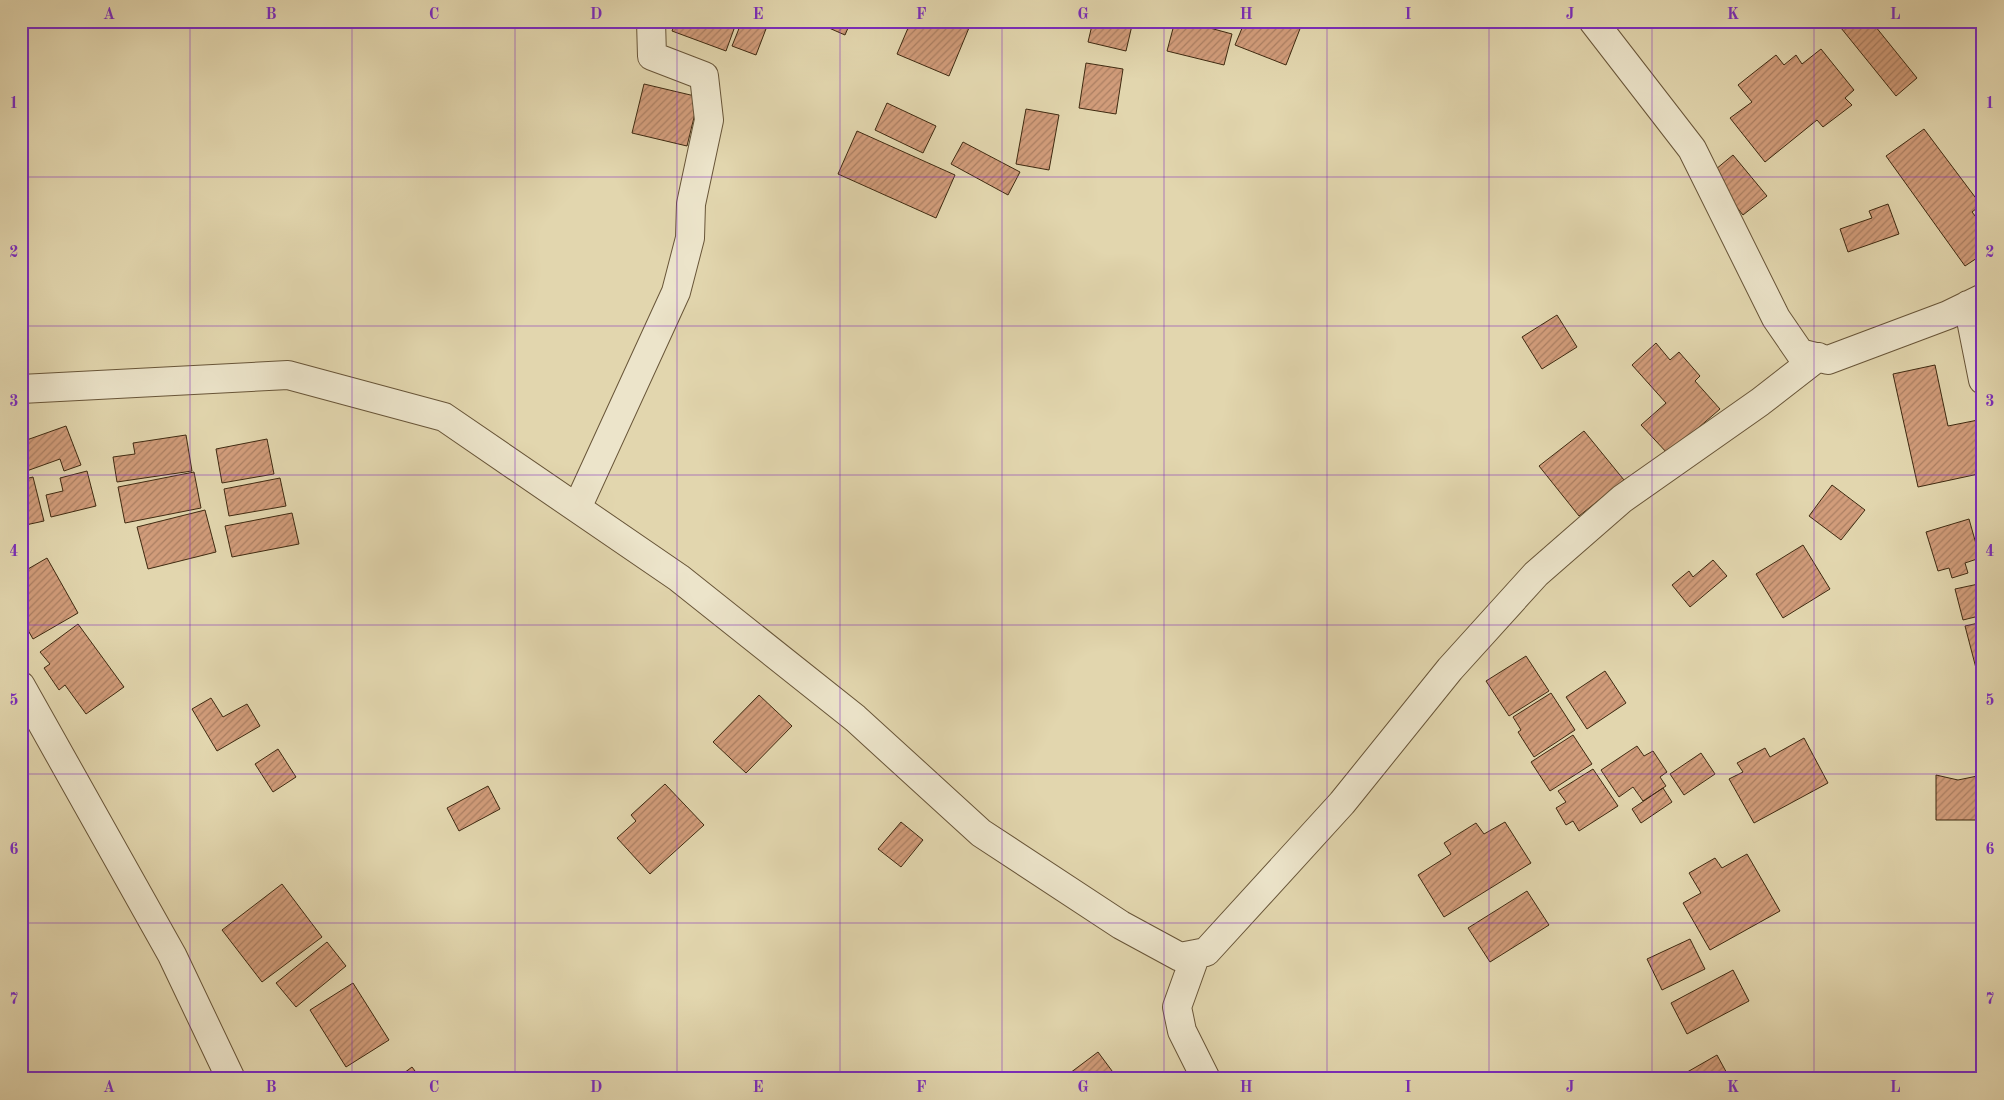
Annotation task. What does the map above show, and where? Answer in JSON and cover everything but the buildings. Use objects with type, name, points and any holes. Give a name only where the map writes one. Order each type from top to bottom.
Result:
[{"type":"street","points":[[577,508],[676,292],[690,238],[691,204],[709,120],[704,76],[652,56],[651,21]]},
{"type":"street","points":[[1593,21],[1692,149],[1776,318],[1800,354],[1828,360],[1975,302],[1983,380]]},
{"type":"street","points":[[21,389],[288,374],[444,417],[679,578],[855,718],[981,833],[1121,925],[1180,957],[1206,952],[1342,803],[1450,669],[1536,574],[1622,500],[1760,402],[1818,358]]},
{"type":"street","points":[[21,686],[172,955],[231,1079]]},
{"type":"street","points":[[1196,954],[1177,1007],[1182,1031],[1206,1079]]}]
